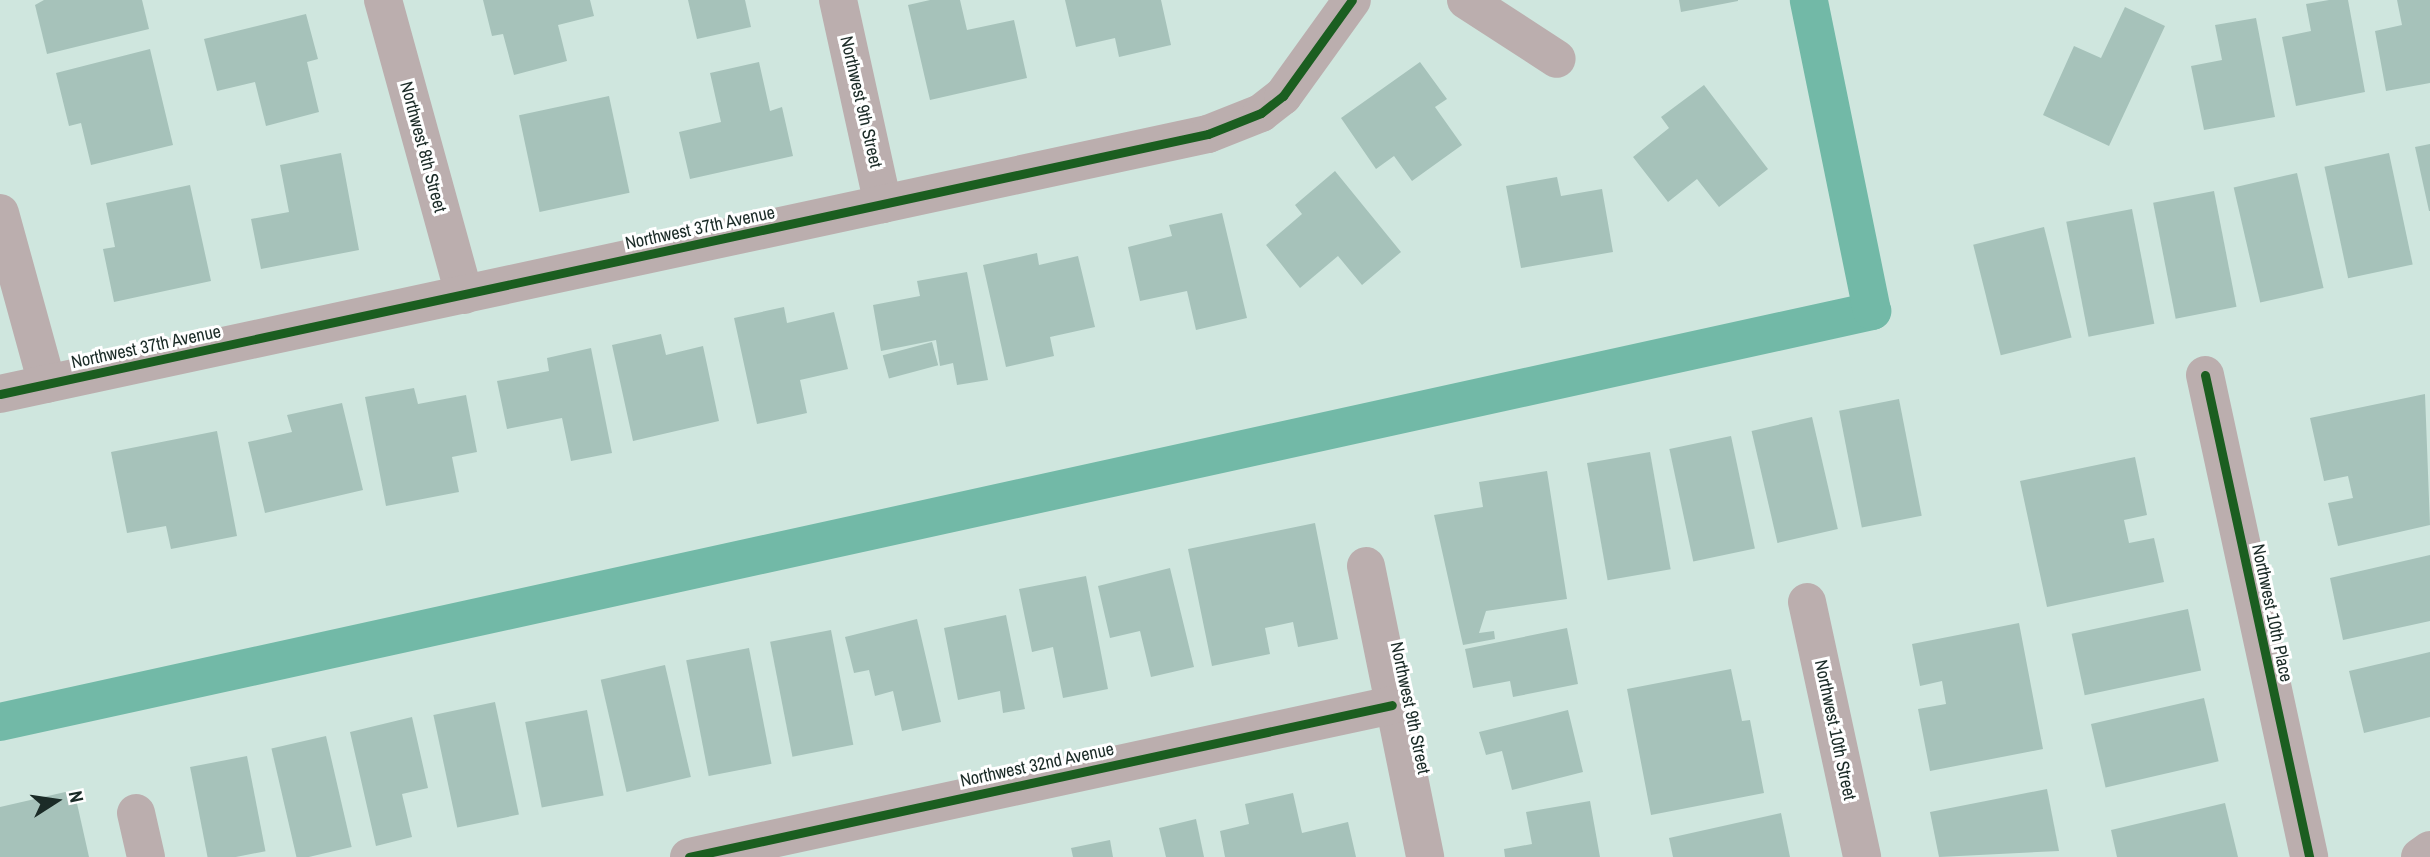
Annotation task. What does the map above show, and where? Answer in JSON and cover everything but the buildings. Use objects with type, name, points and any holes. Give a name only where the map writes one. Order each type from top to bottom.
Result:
[{"type":"street","name":"Northwest 8th Street","points":[[383,0],[464,295]]},
{"type":"street","name":"Northwest 9th Street","points":[[838,0],[883,204]]},
{"type":"street","name":"Northwest 37th Avenue","points":[[0,394],[1235,126],[1261,113],[1303,75],[1352,0]]},
{"type":"street","points":[[1466,0],[1557,59]]},
{"type":"street","points":[[0,213],[47,384]]},
{"type":"street","name":"Northwest 10th Place","points":[[2205,375],[2309,857]]},
{"type":"street","name":"Northwest 9th Street","points":[[1366,566],[1392,705],[1425,857]]},
{"type":"street","name":"Northwest 10th Street","points":[[1807,602],[1862,857]]},
{"type":"street","name":"Northwest 32nd Avenue","points":[[689,857],[1392,705]]},
{"type":"street","points":[[136,813],[146,857]]},
{"type":"street","points":[[2420,857],[2430,850]]},
{"type":"waterway","points":[[0,722],[1872,311],[1809,0]]},
{"type":"cycle path","points":[[0,394],[1208,134],[1261,113],[1283,96],[1352,0]]},
{"type":"cycle path","points":[[2205,375],[2309,857]]},
{"type":"cycle path","points":[[689,857],[1392,705]]}]
